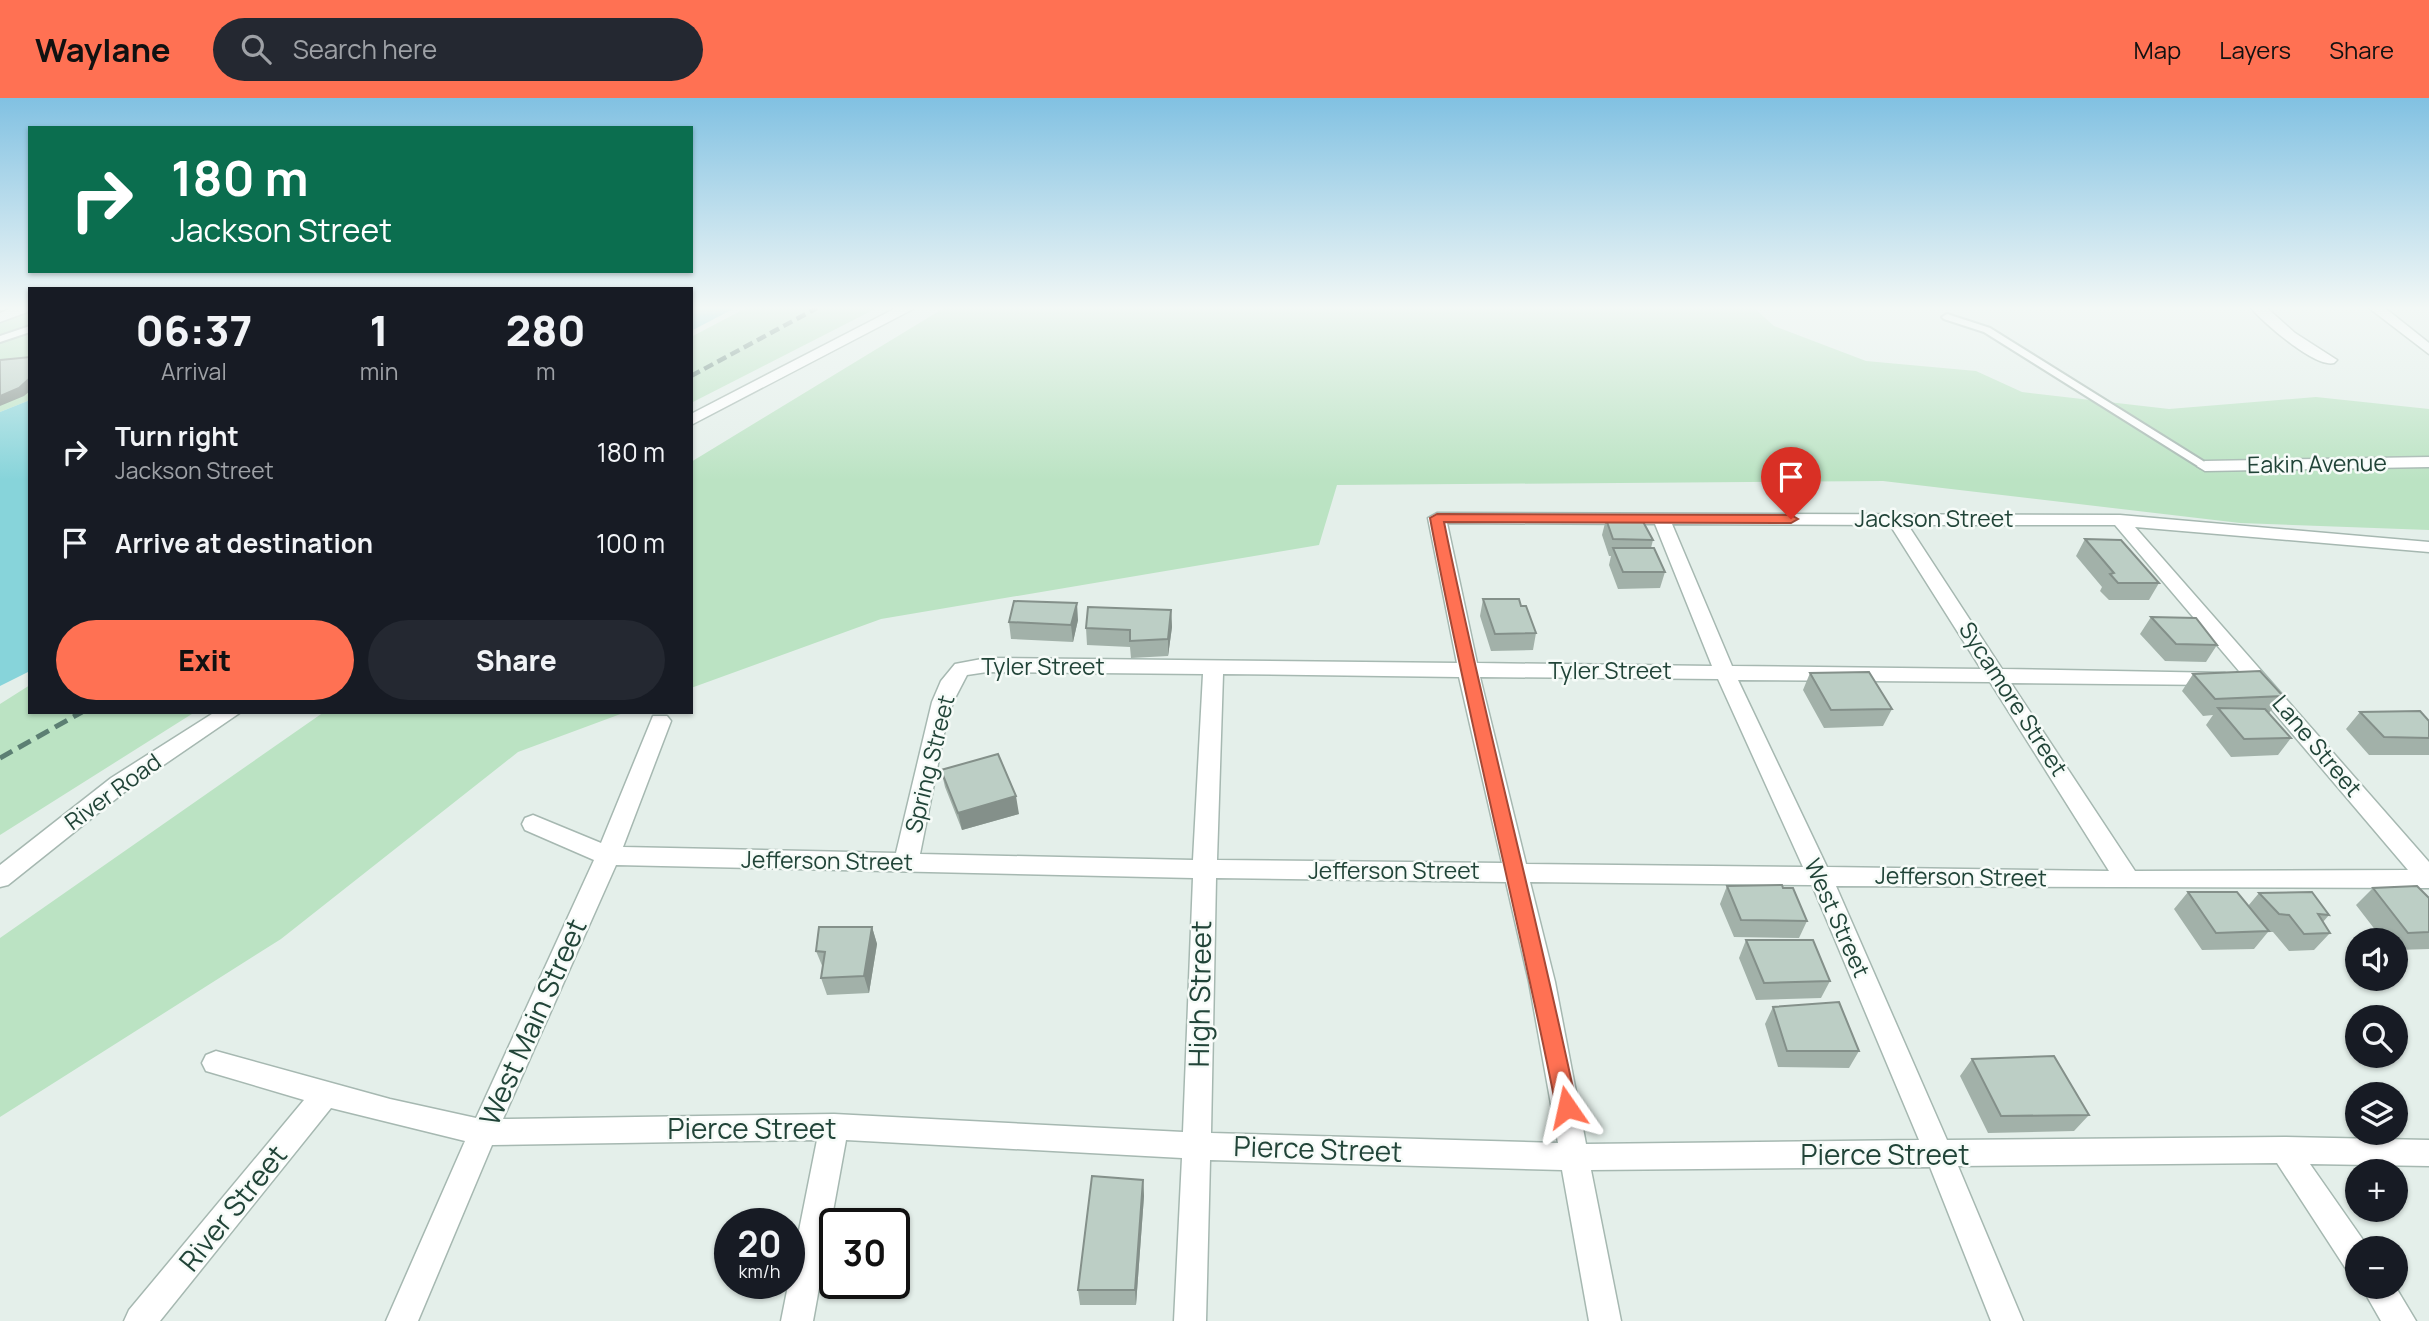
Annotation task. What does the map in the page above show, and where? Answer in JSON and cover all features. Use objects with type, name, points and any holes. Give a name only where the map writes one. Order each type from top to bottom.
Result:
[{"type":"street","points":[[693,419],[797,365]]},
{"type":"street","name":"Eakin Avenue","points":[[2205,466],[2429,462]]},
{"type":"street","name":"Jackson Street","points":[[1468,670],[1437,518],[2120,520],[2429,547]]},
{"type":"street","name":"West Street","points":[[1661,518],[1724,671],[1819,875],[1940,1154],[2007,1321]]},
{"type":"street","name":"Sycamore Street","points":[[1895,519],[1999,676],[2128,880]]},
{"type":"street","name":"Lane Street","points":[[2120,520],[2429,878]]},
{"type":"street","name":"Tyler Street","points":[[961,668],[986,665],[2259,678]]},
{"type":"street","name":"Spring Street","points":[[906,863],[940,707],[953,677],[961,668]]},
{"type":"street","name":"High Street","points":[[1190,1321],[1203,869],[1213,668]]},
{"type":"street","points":[[1468,670],[1516,871],[1577,1157],[1605,1321]]},
{"type":"street","name":"River Road","points":[[0,878],[119,784],[228,714]]},
{"type":"street","name":"West Main Street","points":[[402,1321],[483,1132],[608,856],[660,721]]},
{"type":"street","name":"Jefferson Street","points":[[533,824],[608,856],[1203,869],[2128,880],[2429,878]]},
{"type":"street","name":"Pierce Street","points":[[216,1063],[326,1095],[483,1132],[834,1128],[1197,1146],[1577,1157],[2284,1150],[2429,1153]]},
{"type":"street","name":"River Street","points":[[140,1321],[326,1095]]},
{"type":"street","points":[[797,1321],[834,1128]]},
{"type":"street","points":[[2284,1150],[2345,1240]]},
{"type":"street","points":[[2385,1299],[2400,1321]]},
{"type":"lane","points":[[2043,365],[2205,466]]},
{"type":"green space","points":[[0,365],[28,365],[28,401],[0,412]]},
{"type":"green space","points":[[693,365],[765,365],[693,402]]},
{"type":"green space","points":[[850,365],[1911,365],[1976,371],[2022,392],[2169,409],[2316,397],[2429,409],[2429,530],[2240,523],[1883,481],[1337,485],[1319,545],[881,619],[693,687],[693,461]]},
{"type":"green space","points":[[28,686],[28,714],[192,714],[0,835],[0,704]]},
{"type":"green space","points":[[321,714],[621,714],[518,752],[281,939],[0,1117],[0,938]]},
{"type":"water","points":[[28,401],[28,672],[0,686],[0,412]]},
{"type":"building","points":[[0,365],[28,365],[28,380],[19,388],[0,396]]},
{"type":"building","points":[[1641,518],[1653,540],[1613,539],[1606,519]]},
{"type":"building","points":[[2085,539],[2121,540],[2159,583],[2118,583],[2110,574],[2114,573]]},
{"type":"building","points":[[1613,548],[1654,548],[1665,572],[1623,572]]},
{"type":"building","points":[[1483,599],[1519,599],[1521,606],[1526,606],[1536,633],[1495,634]]},
{"type":"building","points":[[1014,601],[1077,603],[1071,625],[1009,622]]},
{"type":"building","points":[[1088,607],[1171,610],[1168,639],[1130,641],[1130,630],[1086,628]]},
{"type":"building","points":[[2151,617],[2196,618],[2217,645],[2176,644]]},
{"type":"building","points":[[2260,671],[2283,696],[2215,699],[2193,674]]},
{"type":"building","points":[[1869,672],[1892,709],[1831,710],[1810,673]]},
{"type":"building","points":[[2218,708],[2265,709],[2291,738],[2244,739]]},
{"type":"building","points":[[2420,711],[2429,721],[2429,738],[2384,737],[2360,712]]},
{"type":"building","points":[[998,754],[1016,796],[958,813],[941,770]]},
{"type":"building","points":[[1782,885],[1783,888],[1793,888],[1807,921],[1741,920],[1727,886]]},
{"type":"building","points":[[2417,886],[2429,898],[2429,932],[2408,933],[2408,928],[2404,928],[2373,888]]},
{"type":"building","points":[[2188,892],[2237,892],[2269,931],[2216,933]]},
{"type":"building","points":[[2312,892],[2329,915],[2318,914],[2330,933],[2304,934],[2289,915],[2279,914],[2259,893]]},
{"type":"building","points":[[819,927],[872,927],[864,976],[821,978],[825,952],[816,951]]},
{"type":"building","points":[[1746,940],[1813,940],[1830,981],[1764,983]]},
{"type":"building","points":[[1839,1002],[1859,1051],[1787,1051],[1773,1007]]},
{"type":"building","points":[[2054,1056],[2089,1115],[2001,1116],[1972,1059]]},
{"type":"building","points":[[1092,1176],[1143,1180],[1135,1290],[1078,1290]]},
{"type":"railway","points":[[693,375],[711,365]]},
{"type":"railway","points":[[0,758],[78,714]]},
{"type":"route","points":[[1567,1107],[1537,960],[1448,581],[1437,518],[1791,519]]}]
